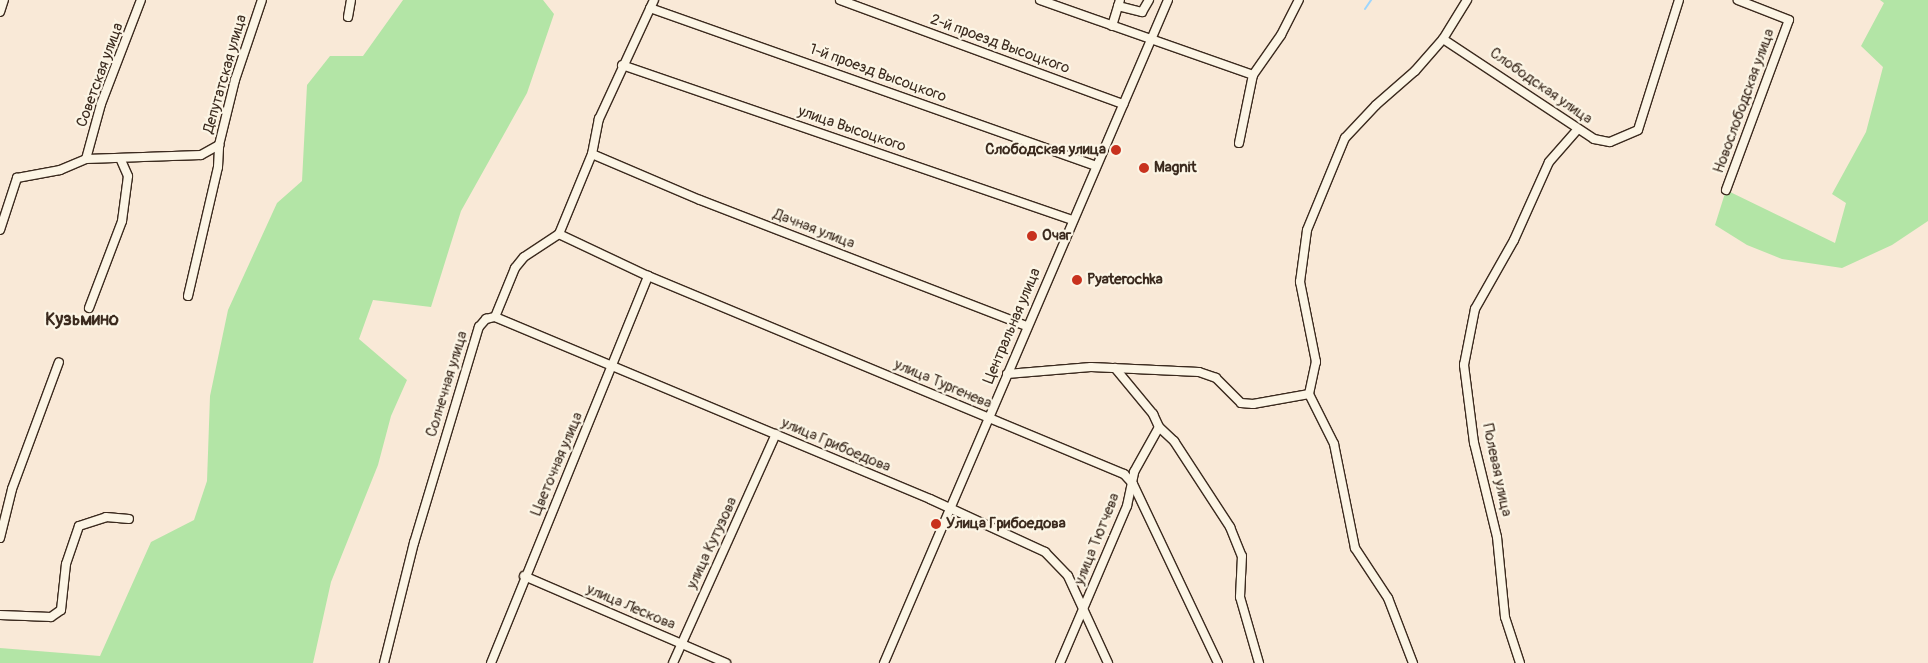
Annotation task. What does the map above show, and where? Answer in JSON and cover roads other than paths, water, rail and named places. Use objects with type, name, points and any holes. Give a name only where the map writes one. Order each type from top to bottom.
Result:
[{"type":"street","points":[[0,12],[4,0]]},
{"type":"street","name":"Советская улица","points":[[86,159],[101,104],[141,0]]},
{"type":"street","name":"Депутатская улица","points":[[0,230],[17,178],[60,170],[86,159],[121,160],[143,156],[201,155],[219,145],[235,80],[262,0]]},
{"type":"street","points":[[348,17],[351,0]]},
{"type":"street","points":[[559,234],[592,154],[599,120],[622,65],[654,0]]},
{"type":"street","name":"2-й проезд Высоцкого","points":[[840,0],[1123,104]]},
{"type":"street","points":[[1040,0],[1253,75]]},
{"type":"street","points":[[1112,26],[1119,3],[1142,12],[1149,0]]},
{"type":"street","name":"Центральная улица","points":[[884,663],[948,509],[1008,374],[1168,0]]},
{"type":"street","points":[[1239,143],[1253,75],[1299,0]]},
{"type":"street","points":[[1413,663],[1388,598],[1355,548],[1334,444],[1309,394],[1316,362],[1300,282],[1307,230],[1345,138],[1443,39],[1467,0]]},
{"type":"street","name":"Слободская улица","points":[[1443,39],[1594,139],[1610,142],[1638,130],[1679,0]]},
{"type":"street","name":"Новослободская улица","points":[[1726,190],[1789,20],[1738,0]]},
{"type":"street","name":"1-й проезд Высоцкого","points":[[650,8],[1096,166]]},
{"type":"street","name":"улица Высоцкого","points":[[622,65],[1073,220]]},
{"type":"street","name":"Полевая улица","points":[[1520,663],[1505,617],[1497,536],[1474,443],[1464,365],[1475,309],[1514,240],[1549,162],[1578,129]]},
{"type":"street","points":[[188,296],[218,167],[219,145]]},
{"type":"street","name":"Дачная улица","points":[[592,154],[700,200],[1027,326]]},
{"type":"street","points":[[88,308],[122,221],[128,176],[121,160]]},
{"type":"street","name":"улица Тургенева","points":[[559,234],[648,276],[1124,474],[1134,484],[1218,663]]},
{"type":"street","name":"Солнечная улица","points":[[384,663],[464,369],[479,327],[486,318],[495,317],[515,268],[524,257],[559,234]]},
{"type":"street","name":"Цветочная улица","points":[[491,663],[524,576],[613,367],[648,276]]},
{"type":"street","name":"улица Грибоедова","points":[[495,317],[776,434],[1049,555],[1068,576],[1108,663]]},
{"type":"street","points":[[0,538],[12,489],[59,362]]},
{"type":"street","points":[[1008,374],[1091,367],[1199,372],[1216,378],[1241,403],[1254,404],[1309,394]]},
{"type":"street","points":[[1115,368],[1123,382],[1153,414],[1159,427],[1174,441],[1230,527],[1242,556],[1240,596],[1259,663]]},
{"type":"street","name":"улица Тютчева","points":[[1060,663],[1134,484],[1134,472],[1159,427]]},
{"type":"street","name":"улица Кутузова","points":[[673,663],[776,434]]},
{"type":"street","points":[[0,615],[51,617],[61,610],[66,564],[79,526],[106,517],[129,519]]},
{"type":"street","name":"улица Лескова","points":[[524,576],[726,663]]},
{"type":"waterway","points":[[1365,9],[1371,0]]},
{"type":"place","name":"Слободская улица","points":[[1116,150]]},
{"type":"place","name":"Magnit","points":[[1144,168]]},
{"type":"place","name":"Очаг","points":[[1032,236]]},
{"type":"place","name":"Pyaterochka","points":[[1077,280]]},
{"type":"place","name":"Улица Грибоедова","points":[[936,524]]},
{"type":"district","name":"Кузьмино","points":[[82,320]]}]
